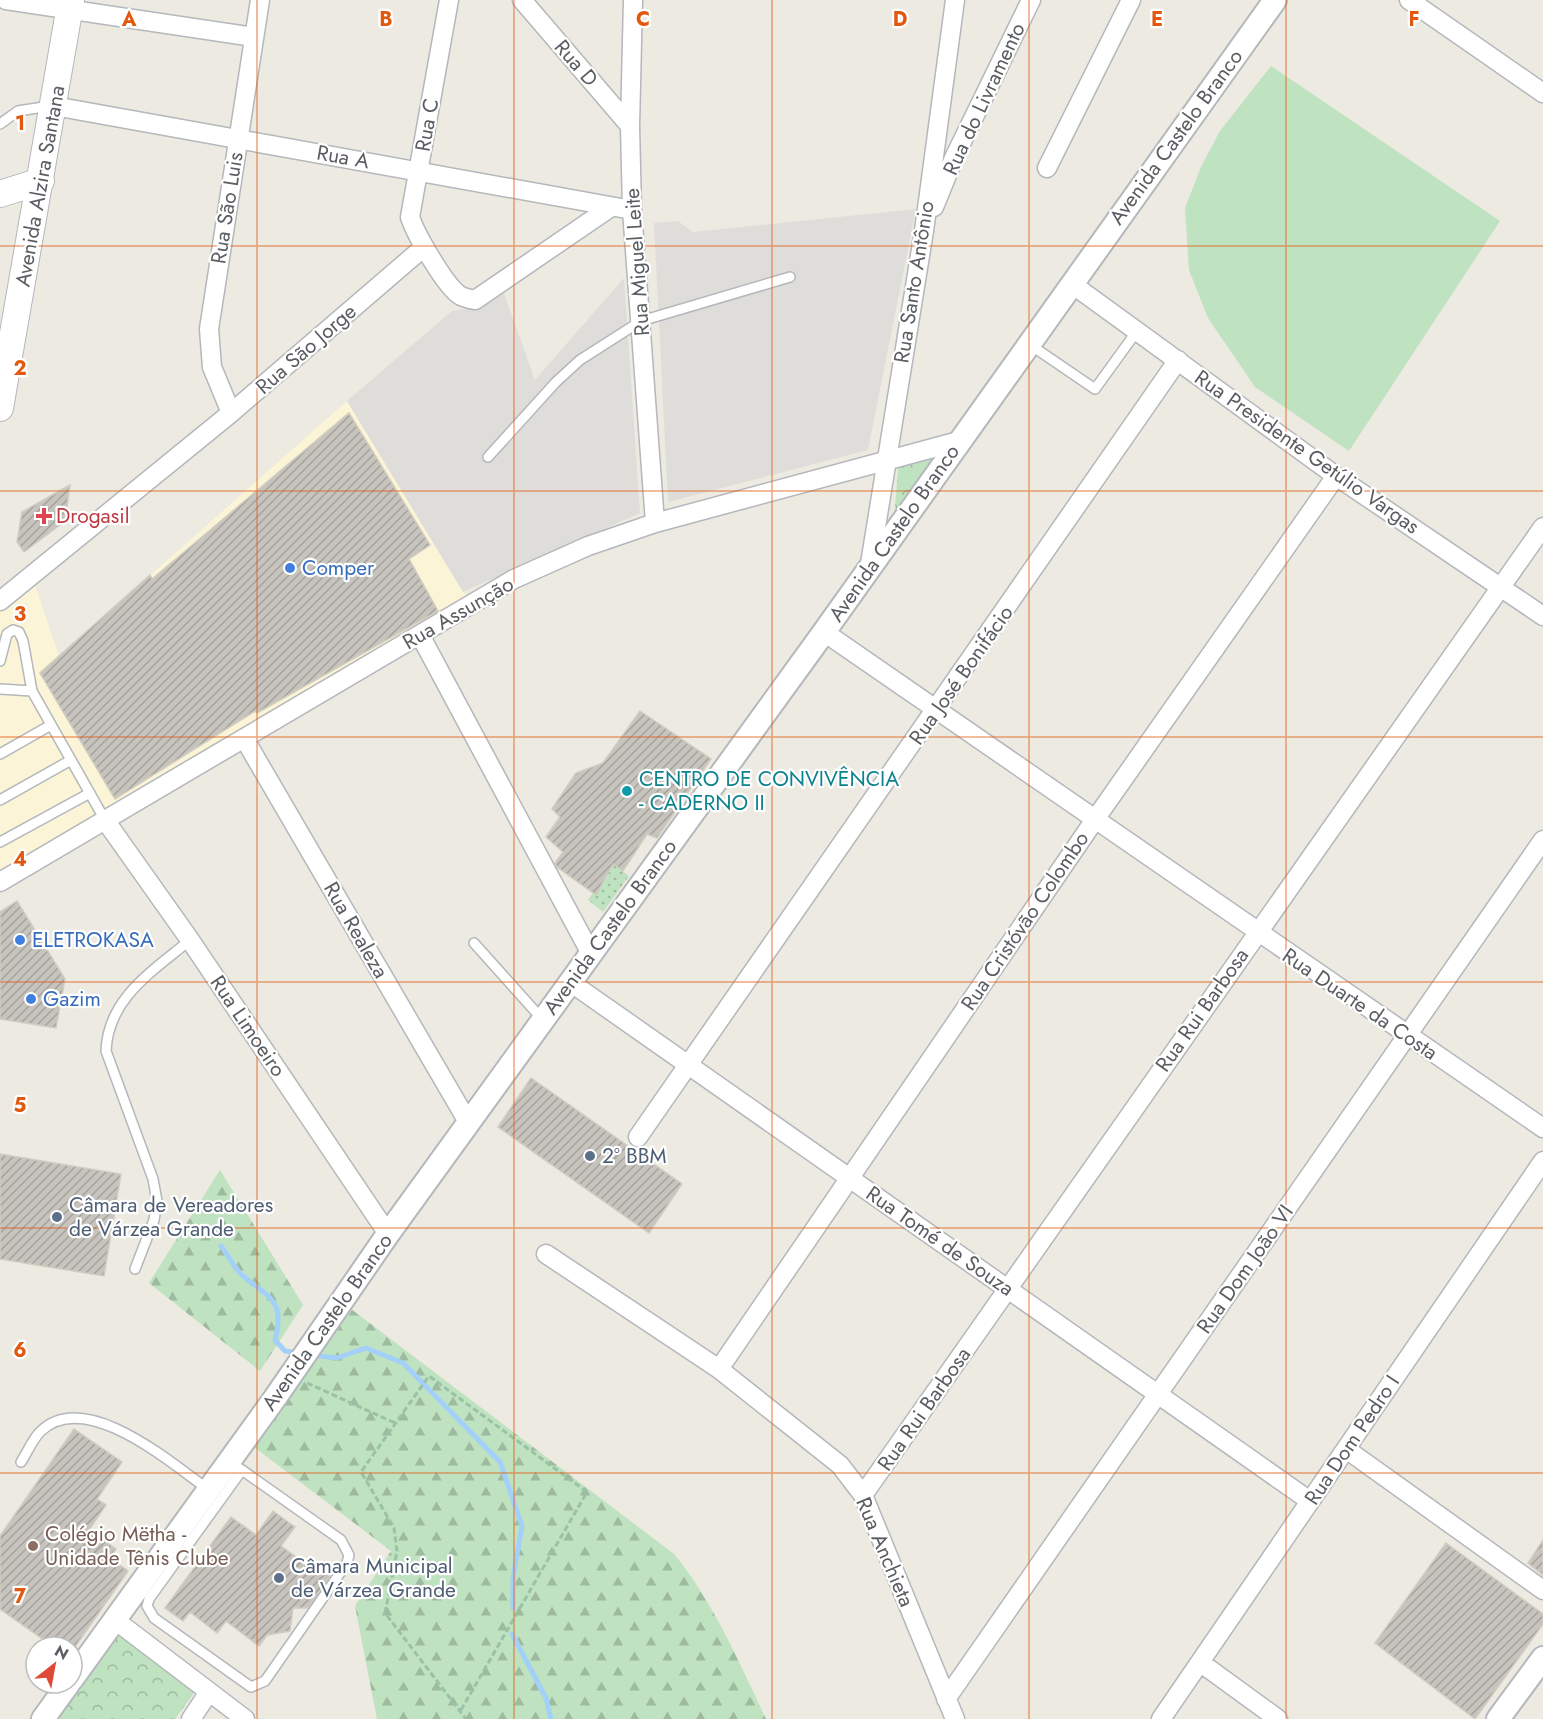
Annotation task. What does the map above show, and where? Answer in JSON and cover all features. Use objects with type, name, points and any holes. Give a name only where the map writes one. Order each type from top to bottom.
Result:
[{"type":"main road","name":"Avenida Alzira Santana","points":[[0,408],[70,5]]},
{"type":"main road","points":[[0,194],[41,182]]},
{"type":"street","points":[[6,0],[70,5],[254,37]]},
{"type":"street","name":"Rua São Luis","points":[[231,413],[212,367],[209,352],[209,329],[260,0]]},
{"type":"street","name":"Rua C","points":[[424,247],[414,231],[410,217],[448,0]]},
{"type":"street","name":"Rua D","points":[[522,0],[630,126]]},
{"type":"street","name":"Rua Miguel Leite","points":[[633,0],[630,126],[632,210],[655,523]]},
{"type":"street","name":"Rua Santo Antônio","points":[[870,564],[885,460],[924,231],[955,0]]},
{"type":"street","name":"Rua do Livramento","points":[[924,231],[954,158],[1030,0]]},
{"type":"street","points":[[1047,168],[1131,0]]},
{"type":"street","name":"Avenida Castelo Branco","points":[[84,1663],[209,1490],[236,1466],[311,1344],[388,1234],[590,952],[824,632],[870,564],[1275,0]]},
{"type":"street","points":[[1409,0],[1543,93]]},
{"type":"street","name":"Rua A","points":[[54,106],[632,210]]},
{"type":"street","points":[[424,247],[459,295],[475,300],[611,207]]},
{"type":"street","name":"Rua São Jorge","points":[[0,601],[231,413],[424,247]]},
{"type":"street","name":"Rua Presidente Getúlio Vargas","points":[[1072,284],[1336,476],[1543,616]]},
{"type":"street","name":"Rua José Bonifácio","points":[[638,1137],[938,709],[1178,360]]},
{"type":"street","name":"Rua Assunção","points":[[0,882],[514,579],[588,546],[655,523],[959,441]]},
{"type":"street","name":"Rua Cristóvão Colombo","points":[[719,1369],[1096,818],[1336,476]]},
{"type":"street","name":"Rua Rui Barbosa","points":[[863,1495],[1543,527]]},
{"type":"street","name":"Rua Duarte da Costa","points":[[824,632],[1096,818],[1256,933],[1543,1128]]},
{"type":"street","points":[[420,635],[590,952]]},
{"type":"street","name":"Rua Realeza","points":[[244,738],[468,1122]]},
{"type":"street","name":"Rua Limoeiro","points":[[105,820],[190,940],[388,1234]]},
{"type":"street","name":"Rua Dom João VI","points":[[946,1699],[1543,840]]},
{"type":"street","name":"Rua Tomé de Souza","points":[[570,982],[1310,1501]]},
{"type":"street","name":"Rua Dom Pedro I","points":[[1161,1719],[1543,1161]]},
{"type":"street","name":"Rua Anchieta","points":[[546,1254],[719,1369],[840,1465],[863,1495],[955,1719]]},
{"type":"street","points":[[1346,1449],[1543,1590]]},
{"type":"street","points":[[115,1620],[245,1719]]},
{"type":"street","points":[[1498,1719],[1543,1658]]},
{"type":"street","points":[[1201,1663],[1278,1719]]},
{"type":"street","points":[[190,1719],[209,1692]]},
{"type":"street","name":"Avenida Castelo Branco","points":[[43,1719],[61,1695]]},
{"type":"lane","points":[[0,124],[18,111],[54,106]]},
{"type":"lane","points":[[488,457],[572,367],[641,321],[790,277]]},
{"type":"lane","points":[[1029,344],[1095,389],[1137,331]]},
{"type":"lane","points":[[0,662],[7,634],[13,630],[19,632],[23,640],[32,691],[105,820]]},
{"type":"lane","points":[[0,688],[32,691]]},
{"type":"lane","points":[[0,754],[51,725]]},
{"type":"lane","points":[[0,800],[71,760]]},
{"type":"lane","points":[[0,842],[90,793]]},
{"type":"lane","points":[[135,1269],[154,1220],[157,1201],[153,1179],[106,1051],[107,1033],[127,994],[190,940]]},
{"type":"lane","points":[[474,943],[543,1020]]},
{"type":"lane","points":[[21,1462],[41,1430],[60,1421],[82,1418],[102,1421],[133,1436],[209,1490]]},
{"type":"lane","points":[[236,1466],[341,1540],[349,1556],[347,1563],[265,1681],[251,1687],[154,1618],[147,1606],[149,1599],[236,1466]]},
{"type":"path","points":[[294,1370],[395,1423]]},
{"type":"path","points":[[461,1710],[587,1492],[429,1376],[361,1472],[394,1527],[397,1551],[385,1613],[466,1719]]},
{"type":"shaded area","points":[[916,209],[868,450],[668,502],[654,223],[678,221],[693,232]]},
{"type":"shaded area","points":[[624,278],[640,513],[463,592],[347,401],[452,311],[476,307],[502,288],[535,380]]},
{"type":"shaded area","points":[[347,401],[468,599],[0,879],[0,607],[33,579],[59,656]]},
{"type":"green space","points":[[1271,66],[1500,221],[1349,451],[1255,387],[1208,318],[1189,270],[1185,208],[1201,167],[1220,131]]},
{"type":"green space","points":[[938,456],[894,520],[898,468]]},
{"type":"green space","points":[[613,864],[629,876],[603,912],[588,900]]},
{"type":"green space","points":[[220,1170],[303,1305],[260,1371],[149,1283]]},
{"type":"green space","points":[[351,1309],[674,1554],[714,1613],[766,1719],[377,1719],[355,1606],[391,1551],[254,1447]]},
{"type":"green space","points":[[116,1632],[195,1692],[175,1719],[53,1719],[70,1695],[84,1695],[84,1676]]},
{"type":"building","name":"Comper","points":[[349,413],[430,545],[409,559],[438,611],[257,713],[255,711],[115,799],[40,673],[150,575],[152,579]]},
{"type":"building","name":"Drogasil","points":[[70,485],[65,521],[24,552],[17,542],[22,512]]},
{"type":"building","name":"CENTRO DE CONVIVÊNCIA - CADERNO II","points":[[640,711],[711,759],[657,838],[647,834],[623,871],[613,864],[596,895],[557,867],[555,863],[563,852],[546,837],[560,817],[552,809],[576,773],[603,763]]},
{"type":"building","points":[[17,901],[65,979],[56,1028],[0,1019],[0,912]]},
{"type":"building","name":"2º BBM","points":[[531,1078],[682,1184],[649,1233],[498,1127]]},
{"type":"building","name":"Câmara de Vereadores de Várzea Grande","points":[[0,1154],[121,1174],[104,1276],[0,1259]]},
{"type":"building","points":[[74,1429],[122,1462],[97,1499],[106,1505],[89,1530],[116,1549],[110,1558],[128,1571],[83,1635],[37,1635],[0,1609],[0,1536]]},
{"type":"building","name":"Câmara Municipal de Várzea Grande","points":[[273,1511],[295,1527],[281,1546],[317,1572],[322,1565],[332,1573],[308,1608],[293,1608],[290,1631],[267,1635],[259,1646],[226,1621],[217,1633],[190,1612],[183,1621],[165,1608],[231,1517],[256,1535]]},
{"type":"building","points":[[1543,1540],[1543,1575],[1528,1563]]},
{"type":"building","points":[[1446,1543],[1543,1614],[1543,1624],[1475,1719],[1375,1643]]},
{"type":"waterway","points":[[221,1246],[240,1273],[268,1296],[277,1308],[278,1327],[275,1340],[285,1351],[300,1353]]},
{"type":"waterway","points":[[312,1355],[337,1358],[366,1348],[403,1363],[500,1462],[522,1526],[513,1578],[513,1608]]},
{"type":"waterway","points":[[512,1634],[546,1698],[551,1719]]},
{"type":"place","name":"Drogasil","points":[[44,516]]},
{"type":"place","name":"Comper","points":[[290,568]]},
{"type":"place","name":"CENTRO DE CONVIVÊNCIA - CADERNO II","points":[[627,791]]},
{"type":"place","name":"ELETROKASA","points":[[20,940]]},
{"type":"place","name":"Gazim","points":[[31,999]]},
{"type":"place","name":"2º BBM","points":[[590,1156]]},
{"type":"place","name":"Câmara de Vereadores de Várzea Grande","points":[[57,1217]]},
{"type":"place","name":"Colégio Mëtha - Unidade Tênis Clube","points":[[33,1546]]},
{"type":"place","name":"Câmara Municipal de Várzea Grande","points":[[279,1578]]}]
